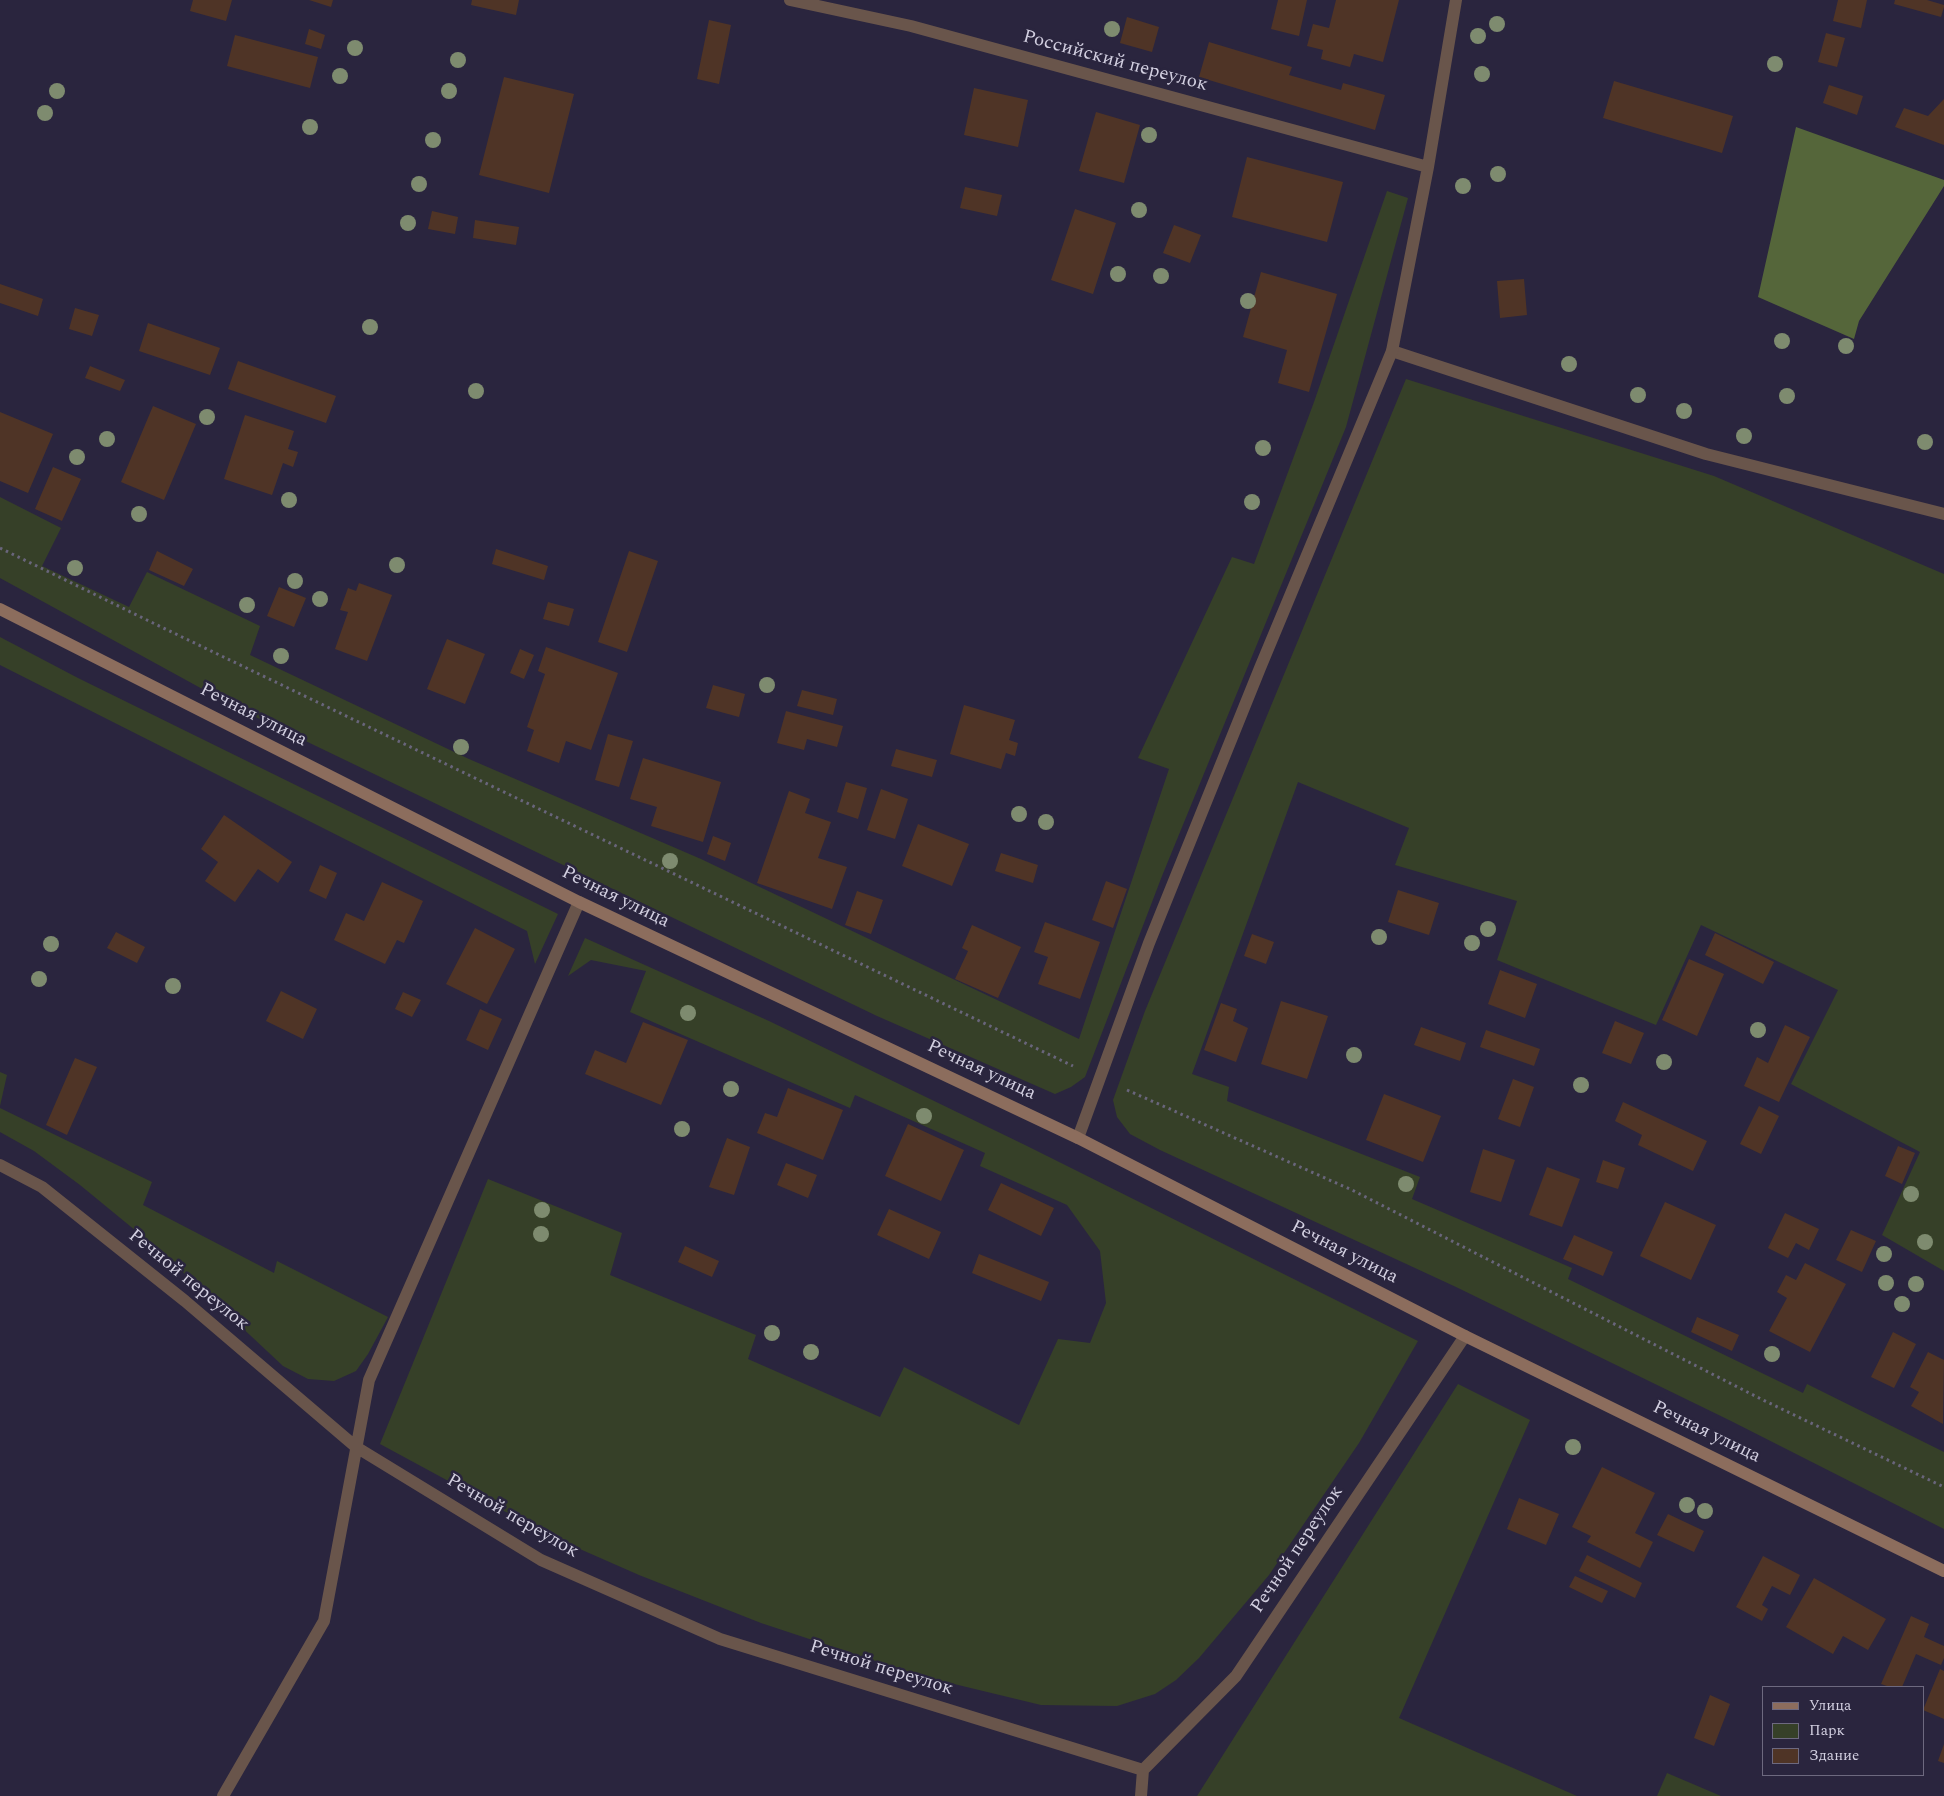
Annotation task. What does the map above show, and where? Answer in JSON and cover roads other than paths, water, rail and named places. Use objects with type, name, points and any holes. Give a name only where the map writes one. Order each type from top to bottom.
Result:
[{"type":"street","name":"Российский переулок","points":[[790,0],[911,26],[1428,168]]},
{"type":"street","points":[[1078,1138],[1153,934],[1256,678],[1392,351],[1428,168],[1456,0]]},
{"type":"street","points":[[1392,351],[1706,454],[1944,514]]},
{"type":"street","name":"Речная улица","points":[[0,609],[579,902],[1078,1138],[1466,1336],[1944,1571]]},
{"type":"street","points":[[223,1796],[324,1622],[368,1380],[579,902]]},
{"type":"street","name":"Речной переулок","points":[[0,1165],[42,1187],[185,1301],[356,1447],[541,1560],[720,1639],[1143,1770],[1236,1676],[1466,1336]]},
{"type":"street","points":[[1141,1796],[1143,1770]]}]
